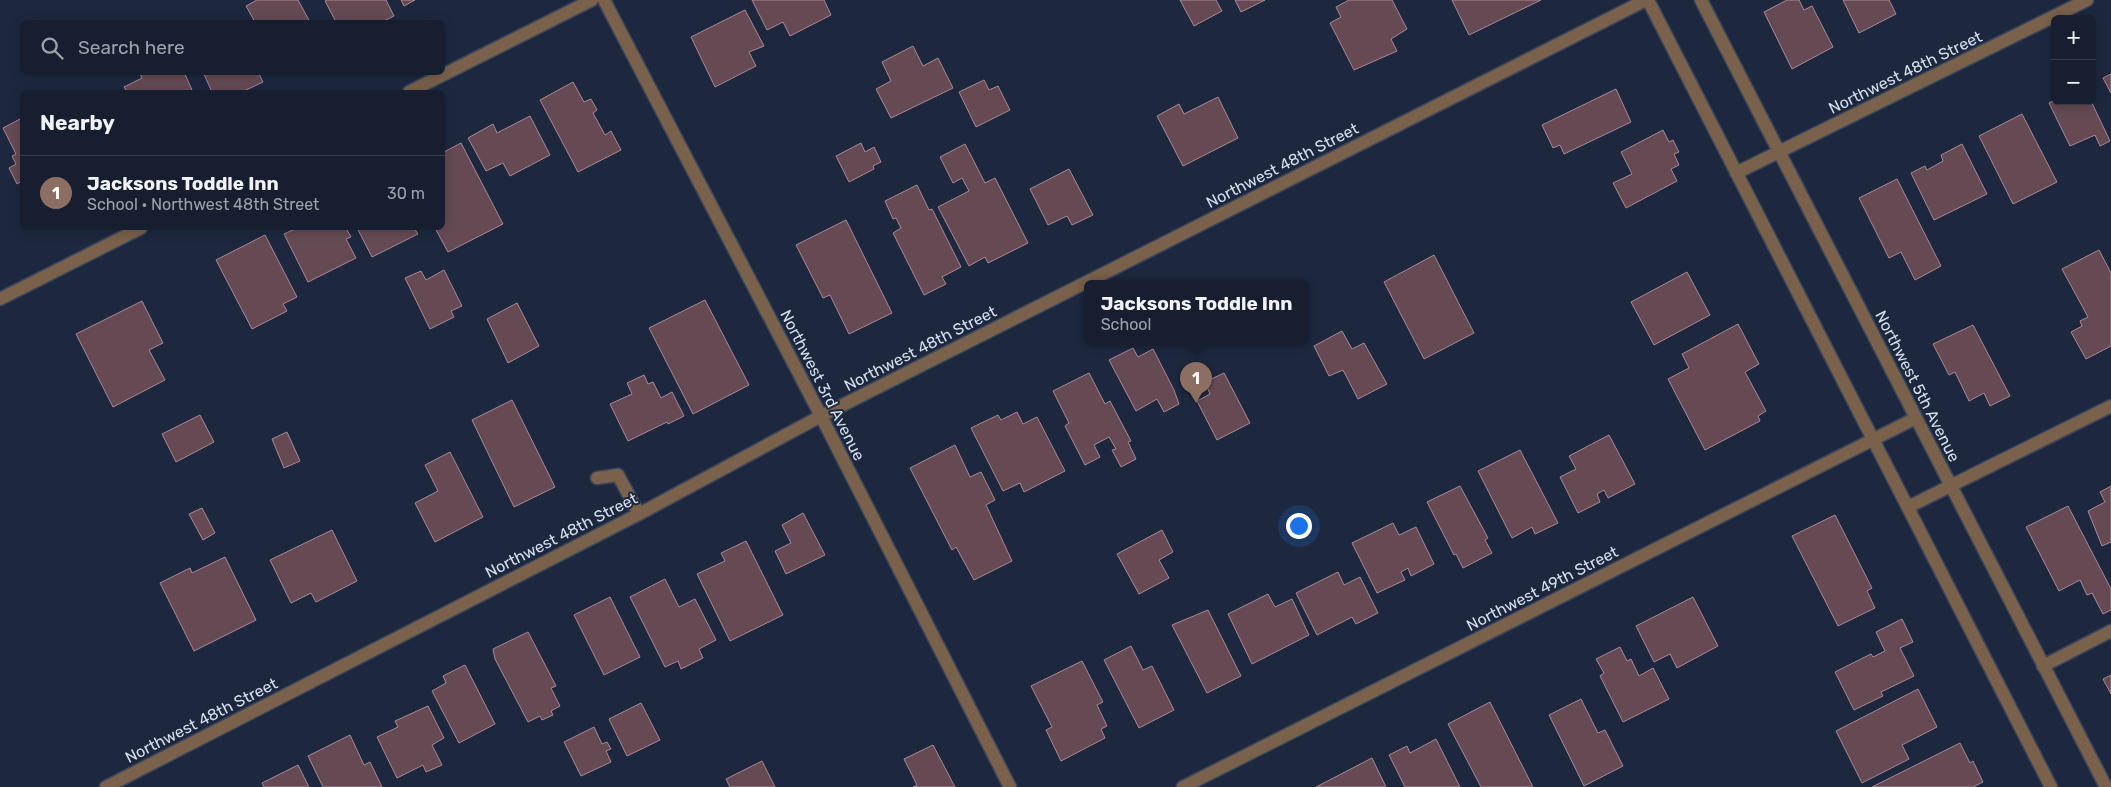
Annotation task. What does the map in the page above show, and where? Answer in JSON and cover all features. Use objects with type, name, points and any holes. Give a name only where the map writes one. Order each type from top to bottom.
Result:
[{"type":"street","points":[[445,74],[592,0]]},
{"type":"street","name":"Northwest 3rd Avenue","points":[[604,0],[821,416],[1010,787]]},
{"type":"street","points":[[1647,0],[2051,787]]},
{"type":"street","name":"Northwest 48th Street","points":[[1091,280],[1647,0]]},
{"type":"street","name":"Northwest 5th Avenue","points":[[1701,0],[2106,787]]},
{"type":"street","name":"Northwest 48th Street","points":[[1736,173],[2087,0]]},
{"type":"street","points":[[413,90],[443,75]]},
{"type":"street","points":[[0,298],[137,230]]},
{"type":"street","name":"Northwest 48th Street","points":[[106,787],[640,514],[821,416],[1084,284]]},
{"type":"street","points":[[1908,507],[2111,406]]},
{"type":"street","name":"Northwest 49th Street","points":[[1183,787],[1916,418]]},
{"type":"street","points":[[597,478],[618,475],[640,514]]},
{"type":"street","points":[[2043,666],[2111,631]]},
{"type":"building","points":[[257,0],[298,0],[309,20],[254,20],[246,6]]},
{"type":"building","points":[[386,0],[394,16],[386,20],[335,20],[325,1]]},
{"type":"building","points":[[401,0],[415,0],[404,6]]},
{"type":"building","points":[[752,0],[824,0],[831,15],[790,36],[783,22],[767,30]]},
{"type":"building","points":[[1180,0],[1216,0],[1222,11],[1194,26]]},
{"type":"building","points":[[1235,0],[1265,0],[1241,12]]},
{"type":"building","points":[[1349,0],[1392,0],[1407,29],[1391,39],[1397,51],[1354,70],[1330,23],[1341,17],[1336,7]]},
{"type":"building","points":[[1452,0],[1541,0],[1469,35]]},
{"type":"building","points":[[1787,0],[1799,0],[1804,10],[1812,6],[1833,47],[1792,69],[1764,12]]},
{"type":"building","points":[[1843,0],[1889,0],[1896,14],[1859,33]]},
{"type":"building","points":[[745,10],[764,46],[749,52],[756,66],[715,87],[691,37]]},
{"type":"building","points":[[913,46],[923,66],[938,58],[953,88],[891,118],[876,89],[891,81],[882,62]]},
{"type":"building","points":[[2111,74],[2111,93],[2103,78]]},
{"type":"building","points":[[140,75],[185,75],[192,90],[126,90],[124,87],[142,78]]},
{"type":"building","points":[[204,75],[260,75],[263,82],[246,90],[211,90]]},
{"type":"building","points":[[984,80],[989,90],[998,86],[1010,110],[976,127],[959,92]]},
{"type":"building","points":[[573,82],[584,102],[591,99],[597,110],[593,113],[605,135],[611,131],[621,150],[578,172],[540,100]]},
{"type":"building","points":[[1616,89],[1631,122],[1564,154],[1560,145],[1553,148],[1542,125]]},
{"type":"building","points":[[1218,97],[1238,138],[1183,166],[1157,116],[1179,104],[1184,114]]},
{"type":"building","points":[[2051,102],[2051,105],[2093,105],[2110,141],[2100,146],[2095,135],[2070,146],[2049,103]]},
{"type":"building","points":[[2022,114],[2057,182],[2013,204],[1979,136]]},
{"type":"building","points":[[530,116],[550,155],[510,176],[503,163],[486,171],[468,138],[493,124],[497,133]]},
{"type":"building","points":[[20,119],[20,182],[17,184],[9,168],[16,164],[12,156],[16,154],[3,128]]},
{"type":"building","points":[[1663,130],[1669,142],[1673,140],[1679,152],[1674,154],[1679,165],[1671,169],[1677,181],[1626,208],[1613,183],[1632,174],[1621,152]]},
{"type":"building","points":[[461,143],[503,224],[448,252],[436,230],[445,230],[445,151]]},
{"type":"building","points":[[861,143],[865,152],[874,147],[881,162],[873,166],[874,169],[849,182],[836,156]]},
{"type":"building","points":[[965,144],[985,183],[995,178],[1028,243],[988,263],[985,257],[969,266],[938,207],[969,191],[962,178],[953,183],[940,157]]},
{"type":"building","points":[[1962,144],[1987,194],[1934,220],[1911,173],[1925,166],[1927,170],[1943,161],[1941,155]]},
{"type":"building","points":[[1069,169],[1093,215],[1072,225],[1067,216],[1048,225],[1030,189]]},
{"type":"building","points":[[1897,179],[1941,266],[1915,280],[1901,252],[1889,258],[1859,198]]},
{"type":"building","points":[[917,185],[929,210],[932,209],[961,267],[942,277],[946,284],[924,295],[893,233],[901,228],[896,218],[893,219],[885,201]]},
{"type":"building","points":[[846,220],[892,313],[849,334],[830,295],[823,298],[796,245]]},
{"type":"building","points":[[293,230],[347,230],[351,237],[346,239],[356,258],[308,282],[284,234]]},
{"type":"building","points":[[358,230],[415,230],[418,234],[372,257]]},
{"type":"building","points":[[265,235],[297,297],[283,304],[287,311],[252,329],[216,260]]},
{"type":"building","points":[[2099,250],[2111,273],[2111,346],[2086,359],[2071,332],[2082,326],[2080,321],[2088,317],[2062,269]]},
{"type":"building","points":[[1434,255],[1474,333],[1424,359],[1384,282]]},
{"type":"building","points":[[444,270],[462,306],[451,311],[454,317],[430,329],[405,278],[421,271],[426,280]]},
{"type":"building","points":[[1687,272],[1710,315],[1654,345],[1631,302]]},
{"type":"building","points":[[705,300],[749,385],[693,414],[649,328]]},
{"type":"building","points":[[142,301],[163,343],[149,350],[165,380],[113,407],[76,334]]},
{"type":"building","points":[[517,303],[539,346],[508,363],[487,319]]},
{"type":"building","points":[[1738,324],[1759,364],[1745,372],[1766,411],[1758,416],[1760,421],[1705,450],[1668,379],[1689,368],[1682,354]]},
{"type":"building","points":[[1973,325],[2010,396],[1990,406],[1984,393],[1969,401],[1955,372],[1949,375],[1933,344]]},
{"type":"building","points":[[1342,331],[1352,349],[1364,343],[1387,384],[1358,399],[1343,370],[1329,376],[1314,346]]},
{"type":"building","points":[[1133,348],[1138,357],[1153,349],[1179,404],[1164,412],[1157,399],[1136,411],[1109,360]]},
{"type":"building","points":[[1089,373],[1105,404],[1110,401],[1131,441],[1128,442],[1136,459],[1121,467],[1112,450],[1116,449],[1109,437],[1094,445],[1100,457],[1085,465],[1065,426],[1069,423],[1053,391]]},
{"type":"building","points":[[1224,373],[1250,423],[1217,440],[1197,401],[1210,394],[1205,382]]},
{"type":"building","points":[[644,375],[648,384],[653,382],[661,398],[672,392],[684,416],[628,441],[610,404],[632,394],[627,383]]},
{"type":"building","points":[[512,400],[555,487],[514,507],[472,420]]},
{"type":"building","points":[[1017,412],[1023,424],[1037,417],[1065,471],[1024,492],[1020,483],[1003,491],[971,428],[998,415],[1001,420]]},
{"type":"building","points":[[200,415],[214,442],[176,462],[162,434]]},
{"type":"building","points":[[287,432],[300,461],[284,468],[272,439]]},
{"type":"building","points":[[1609,435],[1635,484],[1608,498],[1604,490],[1597,494],[1600,502],[1578,513],[1560,477],[1576,469],[1569,456]]},
{"type":"building","points":[[955,445],[970,477],[981,472],[995,500],[986,505],[1012,561],[974,580],[956,547],[952,550],[910,468]]},
{"type":"building","points":[[1520,450],[1558,523],[1535,534],[1532,527],[1512,538],[1478,471]]},
{"type":"building","points":[[450,452],[483,517],[435,542],[415,503],[438,491],[425,465]]},
{"type":"building","points":[[1460,486],[1488,538],[1485,540],[1492,553],[1463,568],[1456,554],[1454,555],[1427,502]]},
{"type":"building","points":[[2111,486],[2111,542],[2102,546],[2088,511],[2105,502],[2100,492]]},
{"type":"building","points":[[2068,506],[2111,589],[2111,610],[2103,614],[2092,593],[2087,595],[2080,580],[2059,591],[2026,527]]},
{"type":"building","points":[[202,508],[215,533],[203,540],[189,514]]},
{"type":"building","points":[[803,513],[825,555],[786,574],[775,551],[791,543],[782,525]]},
{"type":"building","points":[[1835,515],[1872,588],[1867,591],[1875,608],[1838,626],[1792,536]]},
{"type":"building","points":[[1393,523],[1399,535],[1416,527],[1434,564],[1411,576],[1408,568],[1401,572],[1405,580],[1377,593],[1352,543]]},
{"type":"building","points":[[332,530],[357,581],[316,602],[311,593],[291,603],[270,560]]},
{"type":"building","points":[[1162,530],[1173,552],[1159,560],[1169,578],[1139,594],[1117,554]]},
{"type":"building","points":[[746,541],[783,615],[730,641],[697,574],[725,561],[721,553]]},
{"type":"building","points":[[225,557],[256,620],[194,651],[160,583],[190,568],[192,573]]},
{"type":"building","points":[[1338,572],[1344,585],[1360,577],[1378,613],[1356,624],[1352,617],[1317,635],[1296,593]]},
{"type":"building","points":[[665,579],[679,607],[695,599],[716,640],[699,649],[703,658],[681,669],[678,661],[665,667],[630,597]]},
{"type":"building","points":[[1268,594],[1275,607],[1292,599],[1309,635],[1252,664],[1228,614]]},
{"type":"building","points":[[610,597],[640,657],[604,675],[574,615]]},
{"type":"building","points":[[1693,597],[1718,646],[1677,668],[1670,654],[1654,662],[1636,626]]},
{"type":"building","points":[[1208,610],[1241,676],[1207,693],[1172,625]]},
{"type":"building","points":[[1902,619],[1913,642],[1900,648],[1914,676],[1881,692],[1883,696],[1854,710],[1835,672],[1871,654],[1873,657],[1885,651],[1876,632]]},
{"type":"building","points":[[528,632],[556,686],[551,688],[560,706],[551,711],[553,715],[542,720],[540,716],[528,722],[495,659],[493,649]]},
{"type":"building","points":[[1131,646],[1143,670],[1152,666],[1174,710],[1139,728],[1104,660]]},
{"type":"building","points":[[1620,647],[1627,661],[1631,659],[1639,676],[1653,668],[1669,699],[1623,722],[1600,676],[1604,673],[1596,659]]},
{"type":"building","points":[[1082,661],[1103,702],[1097,705],[1107,726],[1101,729],[1105,738],[1061,761],[1046,730],[1052,727],[1031,686]]},
{"type":"building","points":[[465,665],[495,724],[459,743],[432,691],[446,683],[443,676]]},
{"type":"building","points":[[2111,675],[2111,694],[2103,679]]},
{"type":"building","points":[[1918,689],[1937,727],[1902,745],[1909,759],[1862,783],[1836,731]]},
{"type":"building","points":[[1581,699],[1598,733],[1605,730],[1623,766],[1584,786],[1549,715]]},
{"type":"building","points":[[1490,702],[1533,787],[1481,787],[1448,724]]},
{"type":"building","points":[[641,703],[660,740],[627,756],[609,719]]},
{"type":"building","points":[[428,706],[444,738],[432,745],[442,765],[426,772],[423,765],[397,778],[377,737],[398,727],[395,721]]},
{"type":"building","points":[[594,727],[602,744],[607,742],[611,749],[606,751],[611,762],[581,776],[564,742]]},
{"type":"building","points":[[350,735],[364,765],[370,762],[382,787],[323,787],[308,756]]},
{"type":"building","points":[[1436,739],[1460,787],[1405,787],[1389,755],[1407,746],[1410,753]]},
{"type":"building","points":[[1960,743],[1970,763],[1973,761],[1983,782],[1973,787],[1872,787]]},
{"type":"building","points":[[933,745],[955,787],[913,787],[917,785],[904,759]]},
{"type":"building","points":[[1372,758],[1386,787],[1316,787]]},
{"type":"building","points":[[762,761],[775,787],[730,787],[726,779]]},
{"type":"building","points":[[298,765],[309,787],[264,787],[262,783]]},
{"type":"place","name":"Jacksons Toddle Inn","points":[[1196,403]]}]
